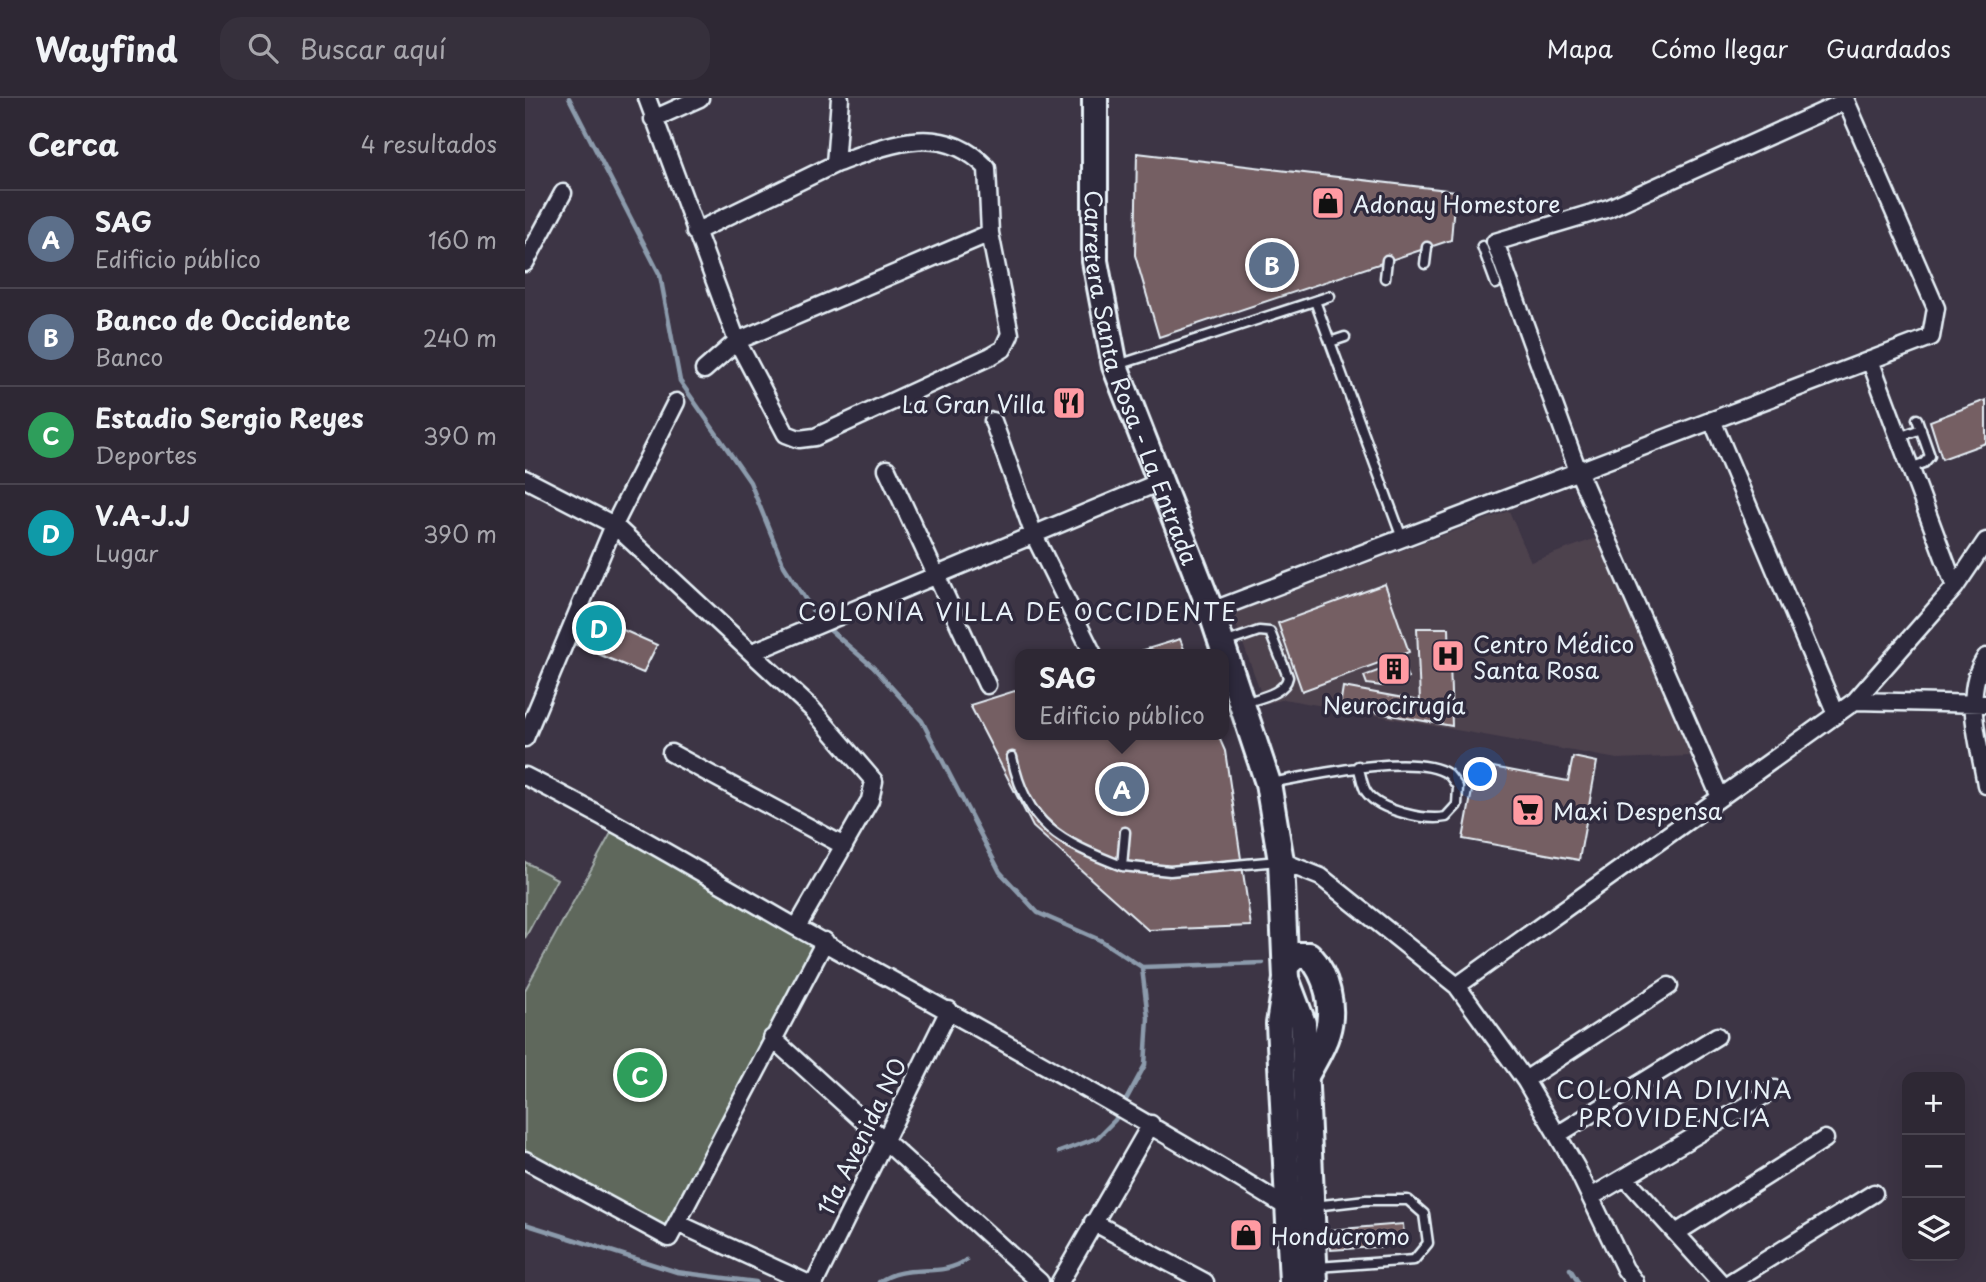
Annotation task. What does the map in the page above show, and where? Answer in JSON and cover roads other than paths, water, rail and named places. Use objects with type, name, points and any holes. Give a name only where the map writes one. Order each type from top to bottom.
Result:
[{"type":"main road","name":"Carretera Santa Rosa - La Entrada","points":[[1095,98],[1095,261],[1115,366],[1162,481],[1223,649]]},
{"type":"main road","name":"Carretera Santa Rosa - La Entrada","points":[[1229,668],[1268,783],[1281,861],[1286,972]]},
{"type":"main road","points":[[1305,1078],[1328,1032],[1328,992],[1321,968],[1309,955],[1297,956],[1286,972],[1279,1024],[1299,1207],[1315,1275]]},
{"type":"main road","points":[[1286,972],[1303,1023],[1305,1078],[1299,1207],[1292,1282]]},
{"type":"street","points":[[647,98],[653,119],[695,232],[737,341],[786,434],[799,439],[815,437],[1003,349],[1010,334],[990,233],[987,168],[969,153],[929,138],[893,143],[835,164],[695,232]]},
{"type":"street","points":[[653,119],[700,98]]},
{"type":"street","points":[[835,164],[840,98]]},
{"type":"street","points":[[1211,611],[1402,538],[1578,471],[1712,420],[1931,337],[1936,309],[1846,101],[1609,208],[1495,242],[1578,471],[1720,797]]},
{"type":"street","points":[[525,263],[563,193]]},
{"type":"street","points":[[704,370],[737,341],[990,233]]},
{"type":"street","points":[[1870,360],[1955,587]]},
{"type":"street","points":[[525,738],[614,525],[676,402]]},
{"type":"street","points":[[1712,420],[1836,714]]},
{"type":"street","points":[[993,421],[1034,535],[1091,649]]},
{"type":"street","points":[[887,469],[987,685]]},
{"type":"street","points":[[525,479],[614,525],[812,709],[866,769],[873,782],[870,800],[797,927]]},
{"type":"street","points":[[753,652],[1162,481]]},
{"type":"street","points":[[1457,986],[1855,701],[1955,587],[1986,541]]},
{"type":"street","points":[[1986,657],[1977,669],[1986,785]]},
{"type":"street","points":[[1855,701],[1979,703]]},
{"type":"street","points":[[671,753],[845,846]]},
{"type":"street","points":[[525,776],[617,822],[797,927],[1299,1207]]},
{"type":"street","points":[[1281,861],[1321,877],[1457,986],[1525,1080],[1591,1197],[1625,1269],[1635,1282]]},
{"type":"street","points":[[525,1160],[670,1238],[772,1038],[825,941]]},
{"type":"street","points":[[1525,1080],[1669,986]]},
{"type":"street","name":"11a Avenida NO","points":[[815,1282],[949,1010]]},
{"type":"street","points":[[1557,1135],[1717,1036]]},
{"type":"street","points":[[772,1038],[1040,1282]]},
{"type":"street","points":[[1591,1197],[1775,1088]]},
{"type":"street","points":[[1060,1282],[1151,1124]]},
{"type":"street","points":[[1676,1233],[1825,1139]]},
{"type":"street","points":[[1625,1177],[1720,1282]]},
{"type":"street","points":[[1731,1282],[1874,1194]]},
{"type":"street","points":[[1093,1222],[1205,1282]]},
{"type":"street","points":[[677,1223],[805,1282]]},
{"type":"lane","points":[[1482,246],[1496,284]]},
{"type":"lane","points":[[1425,264],[1427,247]]},
{"type":"lane","points":[[1385,278],[1387,260]]},
{"type":"lane","points":[[1115,366],[1330,296]]},
{"type":"lane","points":[[1315,301],[1402,538]]},
{"type":"lane","points":[[1330,342],[1345,337]]},
{"type":"lane","points":[[1910,468],[1924,463],[1930,456],[1917,418]]},
{"type":"lane","points":[[1899,437],[1921,429]]},
{"type":"lane","points":[[1221,644],[1259,631],[1270,632],[1282,659],[1288,677],[1284,687],[1241,704]]},
{"type":"lane","points":[[1011,757],[1018,786],[1037,820],[1055,835],[1122,866],[1170,871],[1281,861]]},
{"type":"lane","points":[[1268,783],[1358,766],[1421,767],[1447,774],[1458,787],[1457,805],[1446,817],[1430,820],[1389,808],[1367,794],[1358,766]]},
{"type":"lane","points":[[1122,866],[1125,832]]},
{"type":"lane","points":[[1299,1207],[1366,1200],[1408,1200],[1424,1214],[1428,1243],[1414,1260],[1315,1275]]},
{"type":"waterway","points":[[569,98],[660,275],[680,381],[750,482],[784,566],[818,619]]},
{"type":"waterway","points":[[824,625],[873,667],[922,721],[1000,872],[1038,913],[1100,940],[1142,967],[1263,963]]},
{"type":"waterway","points":[[1059,1152],[1097,1138],[1115,1120],[1145,1065],[1148,1018],[1142,968]]},
{"type":"waterway","points":[[525,1224],[677,1272],[756,1282]]},
{"type":"waterway","points":[[879,1282],[900,1273],[945,1269],[966,1260]]},
{"type":"waterway","points":[[1570,1269],[1578,1282]]},
{"type":"place","name":"Adonay Homestore","points":[[1328,203]]},
{"type":"place","name":"Banco de Occidente","points":[[1272,265]]},
{"type":"place","name":"La Gran Villa","points":[[1069,403]]},
{"type":"place","name":"V.A-J.J","points":[[599,628]]},
{"type":"place","name":"Centro Médico Santa Rosa","points":[[1448,656]]},
{"type":"place","name":"Neurocirugía","points":[[1394,669]]},
{"type":"place","name":"SAG","points":[[1122,789]]},
{"type":"place","name":"Maxi Despensa","points":[[1528,810]]},
{"type":"place","name":"Estadio Sergio Reyes","points":[[640,1075]]},
{"type":"place","name":"Honducromo","points":[[1246,1235]]},
{"type":"district","name":"COLONIA VILLA DE OCCIDENTE","points":[[1018,611]]},
{"type":"district","name":"COLONIA DIVINA PROVIDENCIA","points":[[1675,1103]]}]
